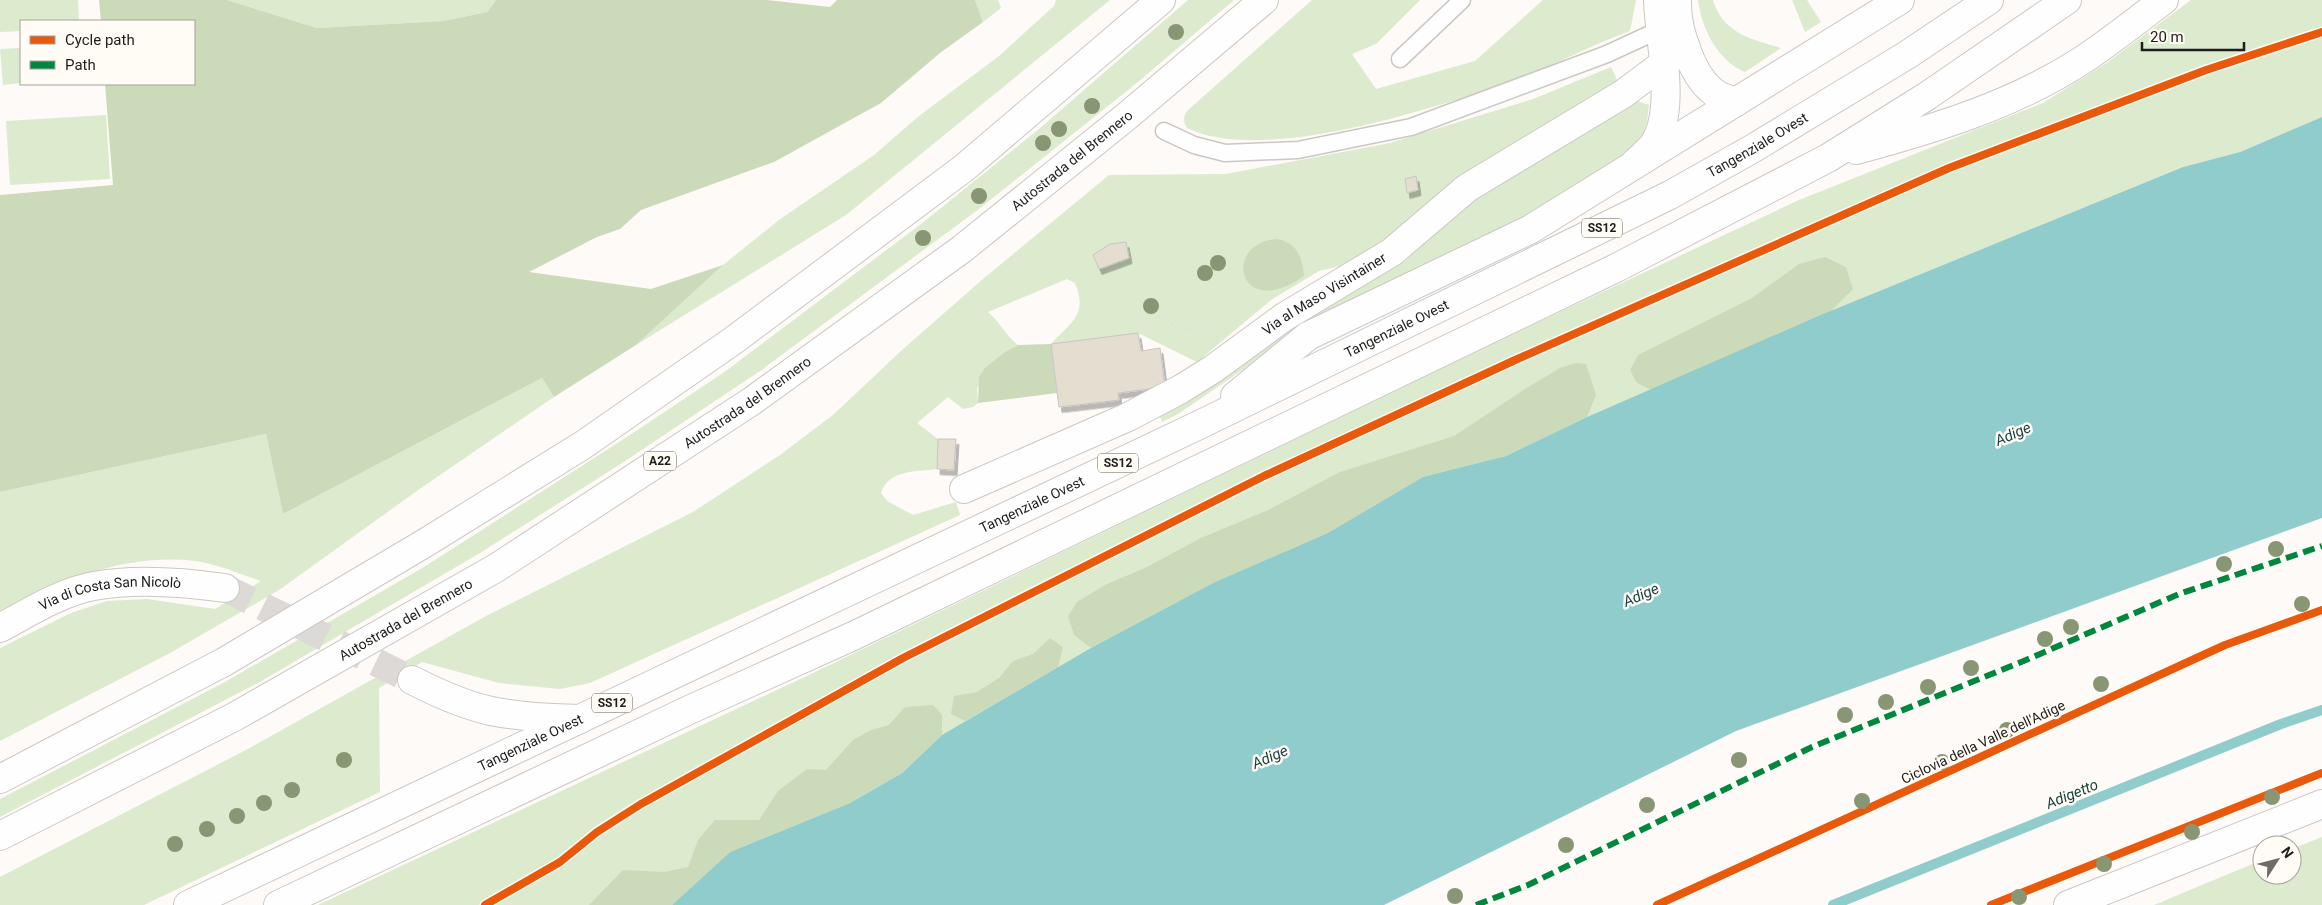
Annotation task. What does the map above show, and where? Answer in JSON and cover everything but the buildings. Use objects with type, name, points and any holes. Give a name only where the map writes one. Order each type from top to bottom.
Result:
[{"type":"main road","points":[[0,779],[224,662],[425,544],[583,445],[734,340],[964,168],[1161,0]]},
{"type":"main road","name":"Autostrada del Brennero","points":[[0,836],[234,718],[496,568],[752,402],[962,249],[1127,116],[1264,0]]},
{"type":"main road","points":[[1634,164],[1654,144],[1662,124],[1666,94],[1659,30],[1658,0]]},
{"type":"main road","points":[[1677,0],[1680,28],[1698,74],[1717,94],[1736,102]]},
{"type":"main road","points":[[1199,425],[1308,336],[1531,229],[1900,0]]},
{"type":"main road","name":"Tangenziale Ovest","points":[[188,905],[1199,425],[1670,195],[1752,149],[1908,55],[1989,0]]},
{"type":"main road","points":[[278,905],[689,710],[897,615],[1616,268],[1828,158],[1927,96],[2067,0]]},
{"type":"main road","points":[[1828,158],[1937,128],[2014,97],[2081,61],[2164,0]]},
{"type":"main road","name":"Via al Maso Visintainer","points":[[964,489],[1128,417],[1189,384],[1284,317],[1392,252],[1467,188],[1623,94],[1686,47]]},
{"type":"main road","name":"Via di Costa San Nicolò","points":[[0,628],[56,598],[94,586],[124,583],[166,583],[225,588]]},
{"type":"main road","points":[[412,680],[444,696],[491,711],[537,717],[580,719]]},
{"type":"main road","points":[[2068,905],[2322,804]]},
{"type":"lane","points":[[1400,59],[1462,0]]},
{"type":"lane","points":[[1164,131],[1194,145],[1225,154],[1298,150],[1411,127],[1607,54],[1659,30]]},
{"type":"path","points":[[1157,310],[1165,321],[1178,330],[1220,330]]},
{"type":"green space","points":[[0,0],[78,0],[79,20],[20,20],[20,31],[0,32]]},
{"type":"green space","points":[[99,0],[227,0],[317,28],[443,21],[487,12],[496,0],[767,0],[830,7],[837,0],[975,0],[983,22],[940,53],[881,103],[774,162],[641,210],[620,229],[597,237],[529,272],[651,289],[723,265],[636,345],[554,397],[542,378],[283,514],[266,434],[0,492],[0,195],[113,185],[105,85],[195,85],[195,20],[101,20]]},
{"type":"green space","points":[[227,0],[496,0],[487,12],[443,21],[317,28]]},
{"type":"green space","points":[[975,0],[998,0],[1001,8],[983,22]]},
{"type":"green space","points":[[1056,0],[1110,0],[846,215],[636,345],[723,265],[779,220],[874,155],[919,116],[999,56],[1054,6]]},
{"type":"green space","points":[[1188,0],[1234,0],[1138,82],[979,209],[760,371],[619,465],[480,553],[258,683],[0,817],[0,799],[225,682],[424,567],[723,373],[921,224],[1039,129]]},
{"type":"green space","points":[[1312,0],[1420,0],[1376,44],[1352,54],[1376,89],[1475,61],[1543,0],[1636,0],[1630,31],[1512,82],[1402,116],[1325,133],[1286,138],[1249,140],[1215,137],[1187,128],[1184,119],[1187,111]]},
{"type":"green space","points":[[1698,0],[1713,0],[1723,20],[1739,33],[1748,38],[1781,48],[1745,72],[1735,67],[1726,60],[1712,42],[1703,22]]},
{"type":"green space","points":[[1792,0],[1807,0],[1821,22],[1805,32]]},
{"type":"green space","points":[[2191,0],[2322,0],[2322,117],[2240,152],[2183,167],[1823,314],[1587,417],[1110,639],[942,735],[850,803],[730,852],[672,905],[318,905],[811,674],[1504,338],[1799,200],[2043,103],[2108,62]]},
{"type":"green space","points":[[20,48],[20,83],[3,85],[0,49]]},
{"type":"green space","points":[[1611,67],[1618,82],[1393,236],[1344,265],[1319,271],[1271,300],[1197,362],[1138,333],[1051,344],[1075,318],[1080,304],[1075,283],[1067,279],[988,312],[1018,345],[1005,352],[977,388],[978,403],[973,407],[963,409],[948,397],[917,423],[938,439],[937,469],[904,473],[897,476],[885,485],[881,493],[887,501],[913,515],[956,502],[960,515],[590,683],[560,689],[499,683],[422,662],[379,688],[380,792],[144,905],[0,905],[0,877],[244,751],[486,616],[693,512],[780,455],[833,415],[901,351],[983,279],[1109,175],[1226,174],[1390,143],[1533,99]]},
{"type":"green space","points":[[1637,101],[1649,105],[1642,139],[1630,151],[1589,180],[1543,208],[1276,347],[1178,414],[1162,422],[1158,411],[1306,317],[1405,261],[1476,197]]},
{"type":"green space","points":[[106,115],[110,179],[10,185],[6,121]]},
{"type":"green space","points":[[1277,239],[1290,244],[1298,252],[1304,276],[1281,288],[1264,290],[1252,286],[1245,276],[1244,264],[1249,253],[1260,243]]},
{"type":"green space","points":[[1825,257],[1846,267],[1853,289],[1831,311],[1651,390],[1636,382],[1630,370],[1638,355],[1752,298],[1799,264]]},
{"type":"green space","points":[[1051,344],[1057,393],[978,403],[979,377],[985,368],[1005,352],[1018,345]]},
{"type":"green space","points":[[1576,363],[1586,364],[1596,395],[1587,417],[1506,456],[1423,477],[1328,533],[1215,582],[1091,648],[1074,635],[1068,616],[1077,602],[1107,584],[1145,568],[1201,538],[1268,510],[1340,472],[1454,436],[1560,368]]},
{"type":"green space","points":[[542,378],[554,397],[421,488],[279,590],[170,653],[0,741],[0,648],[71,613],[107,601],[147,599],[215,609],[261,581],[203,562],[144,561],[119,565],[70,580],[0,611],[0,492],[266,434],[283,514]]},
{"type":"green space","points":[[1050,638],[1063,647],[1058,667],[965,721],[951,714],[954,696],[977,692],[999,678],[1013,661],[1033,654]]},
{"type":"green space","points":[[933,705],[942,715],[942,735],[902,773],[850,803],[730,852],[672,905],[589,905],[623,870],[664,872],[688,867],[698,840],[715,820],[759,820],[778,791],[807,769],[826,770],[853,740],[871,730],[889,725],[905,707]]},
{"type":"green space","points":[[2322,837],[2322,905],[2154,905],[2252,864],[2252,885],[2302,885],[2302,845]]},
{"type":"water","name":"Adige","points":[[2322,117],[2322,518],[1736,731],[1384,905],[672,905],[730,852],[850,803],[902,773],[942,735],[1091,648],[1215,582],[1328,533],[1423,477],[1506,456],[1587,417],[1823,314],[2183,167],[2240,152]]},
{"type":"waterway","name":"Adigetto","points":[[1833,905],[2281,724],[2322,710]]},
{"type":"tunnel","points":[[225,588],[412,680]]},
{"type":"marked path","points":[[1476,905],[1528,885],[1812,747],[2026,660],[2179,594],[2322,546]]},
{"type":"cycle path","points":[[485,905],[560,862],[597,832],[641,804],[903,658],[1264,476],[1513,361],[1949,168],[2206,70],[2322,32]]},
{"type":"cycle path","name":"Ciclovia della Valle dell'Adige","points":[[1657,905],[2225,645],[2322,610]]},
{"type":"cycle path","points":[[1991,905],[2322,773]]}]
